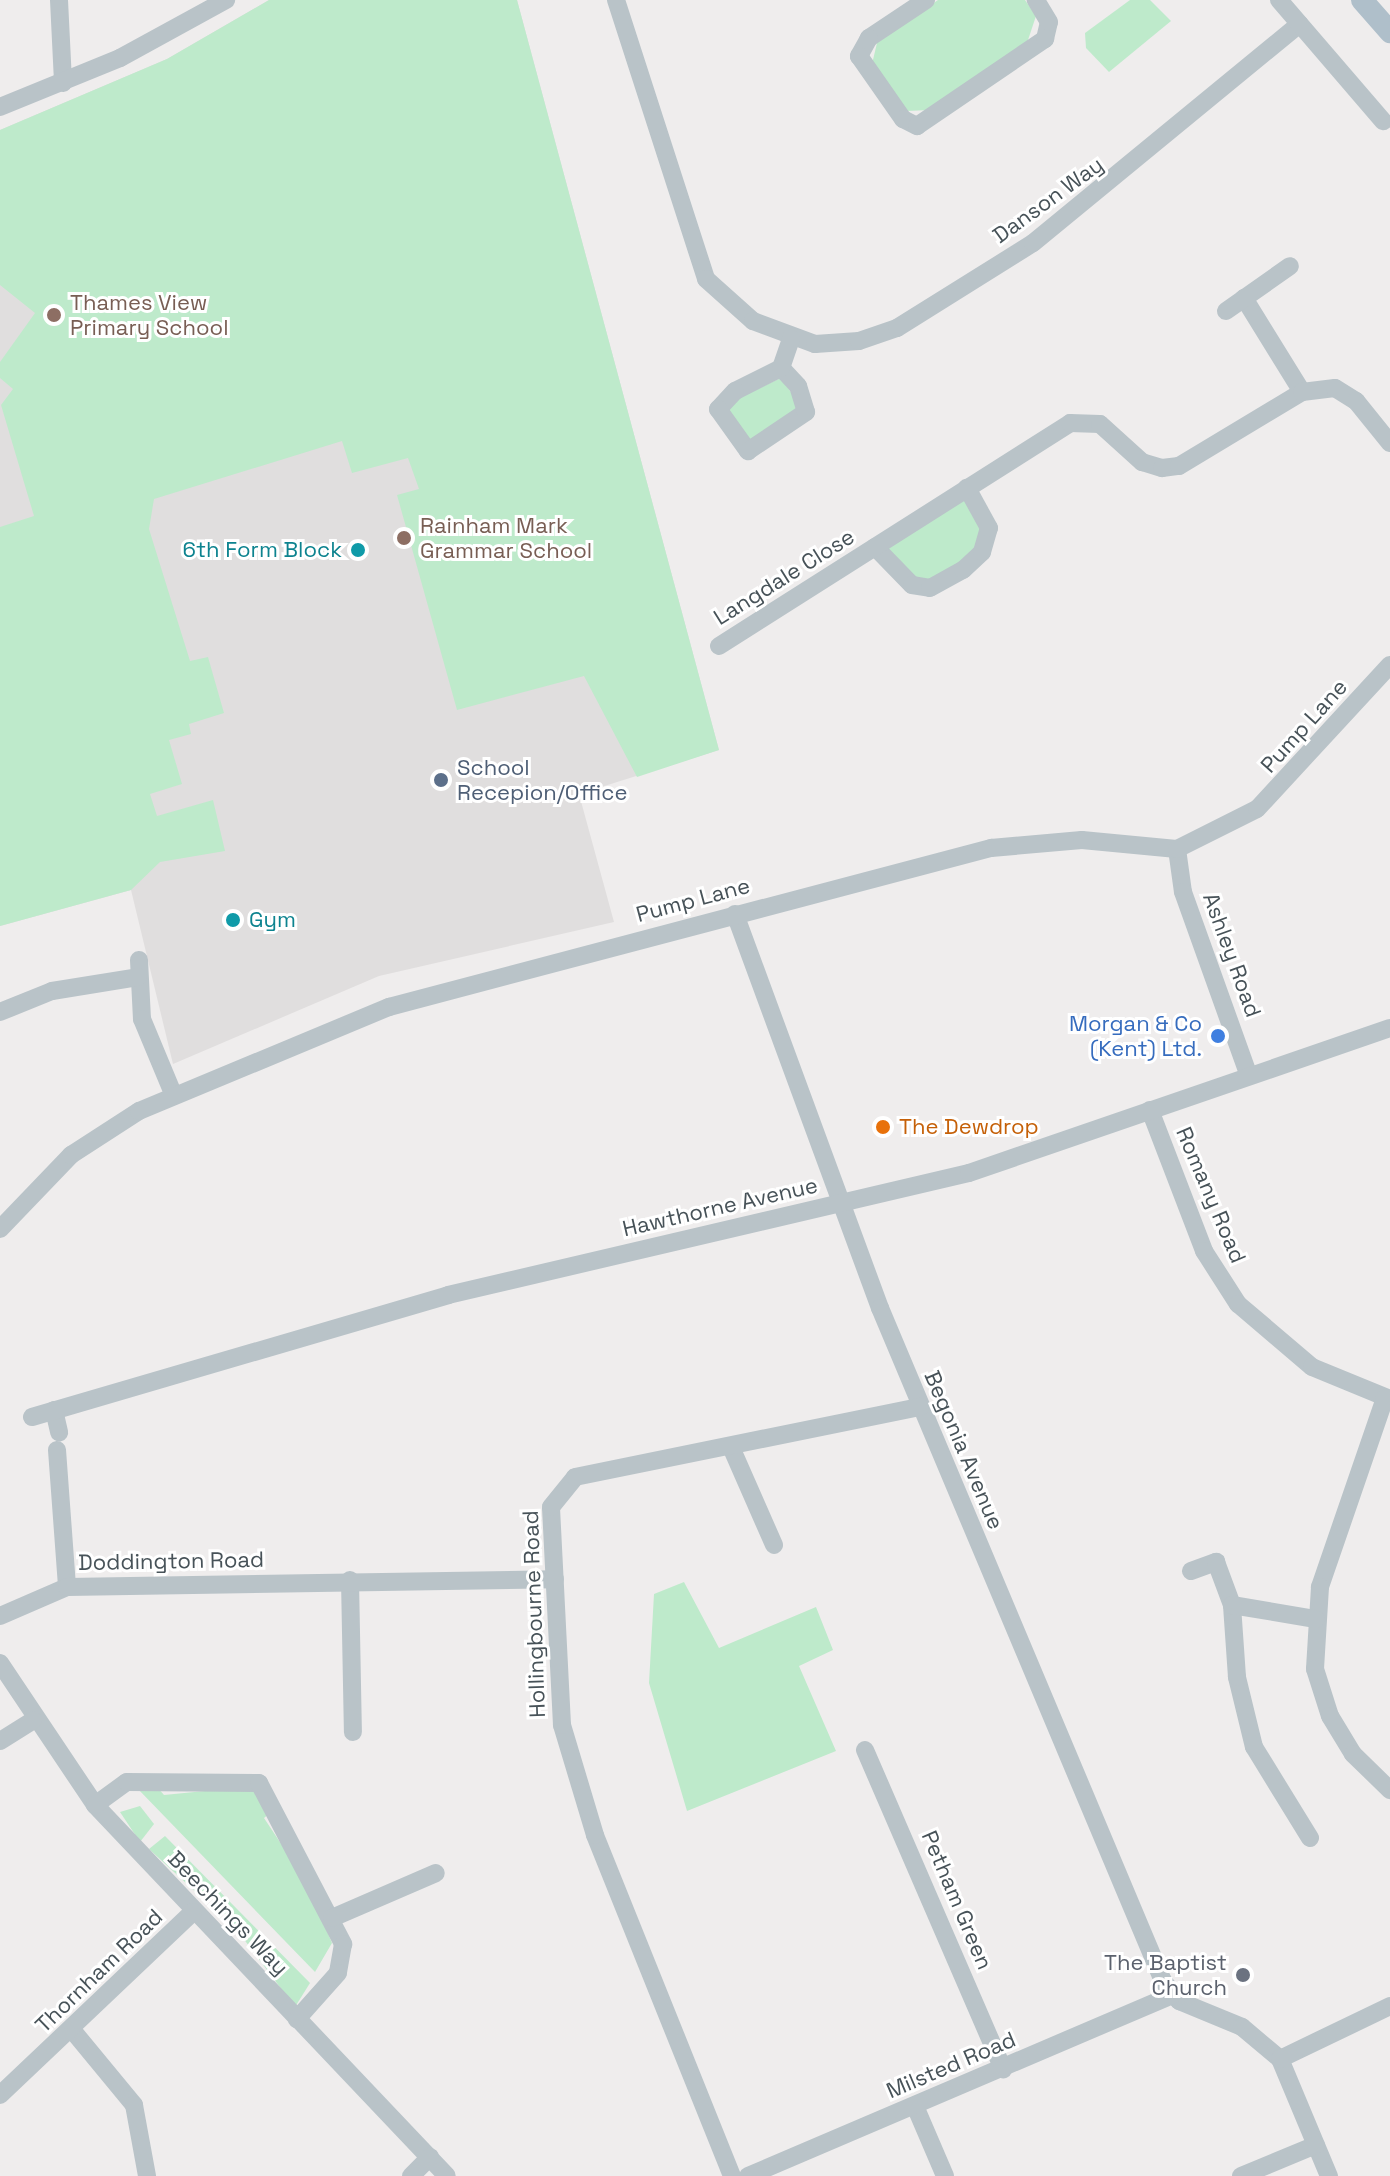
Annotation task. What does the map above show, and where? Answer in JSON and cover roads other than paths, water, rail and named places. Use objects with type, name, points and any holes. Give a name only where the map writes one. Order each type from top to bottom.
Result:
[{"type":"main road","points":[[1362,0],[1390,32]]},
{"type":"street","points":[[59,0],[63,83]]},
{"type":"street","points":[[0,107],[63,83],[226,0]]},
{"type":"street","points":[[926,0],[869,38],[859,56],[903,119],[917,126],[1045,39],[1049,22],[1036,0]]},
{"type":"street","points":[[1279,0],[1383,121]]},
{"type":"street","name":"Danson Way","points":[[623,3],[695,258],[734,309],[791,339],[859,341],[944,300],[1069,219],[1300,24]]},
{"type":"street","points":[[1226,311],[1290,266]]},
{"type":"street","points":[[1244,298],[1302,392],[1335,388],[1356,401],[1390,443]]},
{"type":"street","points":[[781,368],[798,386],[806,412],[748,451],[718,409],[735,391],[781,368],[791,339]]},
{"type":"street","name":"Langdale Close","points":[[719,646],[1070,423],[1086,421],[1111,431],[1142,462],[1179,466],[1302,392]]},
{"type":"street","name":"Langdale Close","points":[[875,547],[912,585],[930,588],[963,570],[982,552],[989,528],[967,488]]},
{"type":"street","name":"Pump Lane","points":[[0,1229],[71,1155],[174,1096],[389,1007],[1008,844],[1134,841],[1177,849],[1257,809],[1390,665]]},
{"type":"street","name":"Ashley Road","points":[[1177,849],[1183,892],[1249,1076]]},
{"type":"street","name":"Begonia Avenue","points":[[735,914],[920,1407],[1172,1995]]},
{"type":"street","points":[[0,1012],[52,991],[139,968],[142,1019],[174,1096]]},
{"type":"street","name":"Hawthorne Avenue","points":[[32,1417],[448,1295],[980,1170],[1390,1028]]},
{"type":"street","name":"Romany Road","points":[[1150,1110],[1204,1251],[1238,1304],[1303,1361],[1388,1399]]},
{"type":"street","points":[[1388,1399],[1320,1587],[1315,1669],[1330,1716],[1353,1754],[1390,1790]]},
{"type":"street","name":"Hollingbourne Road","points":[[732,2176],[595,1835],[562,1725],[551,1507],[567,1481],[920,1407]]},
{"type":"street","points":[[54,1410],[67,1587]]},
{"type":"street","points":[[731,1447],[774,1545]]},
{"type":"street","points":[[1191,1571],[1216,1562],[1232,1605],[1237,1677],[1254,1747],[1310,1838]]},
{"type":"street","name":"Doddington Road","points":[[0,1616],[67,1587],[555,1579]]},
{"type":"street","points":[[350,1580],[353,1732]]},
{"type":"street","points":[[1232,1605],[1316,1619]]},
{"type":"street","name":"Beechings Way","points":[[0,1663],[33,1720],[95,1805],[193,1912],[447,2176]]},
{"type":"street","points":[[0,1741],[33,1720]]},
{"type":"street","name":"Petham Green","points":[[865,1750],[1003,2069]]},
{"type":"street","points":[[95,1805],[127,1782],[259,1783],[332,1918],[345,1957],[297,2019]]},
{"type":"street","points":[[332,1918],[436,1873]]},
{"type":"street","name":"Thornham Road","points":[[0,2095],[73,2031],[193,1912]]},
{"type":"street","points":[[1172,1995],[1242,2027],[1280,2059],[1329,2176]]},
{"type":"street","name":"Milsted Road","points":[[748,2176],[1172,1995]]},
{"type":"street","points":[[1280,2059],[1390,2006]]},
{"type":"street","points":[[73,2031],[134,2105],[147,2176]]},
{"type":"street","points":[[915,2106],[945,2176]]},
{"type":"street","points":[[1241,2176],[1316,2145]]},
{"type":"street","points":[[411,2176],[430,2157]]},
{"type":"place","name":"Thames View Primary School","points":[[54,315]]},
{"type":"place","name":"Rainham Mark Grammar School","points":[[404,538]]},
{"type":"place","name":"6th Form Block","points":[[358,550]]},
{"type":"place","name":"School Recepion/Office","points":[[441,780]]},
{"type":"place","name":"Gym","points":[[233,920]]},
{"type":"place","name":"Morgan & Co (Kent) Ltd.","points":[[1218,1036]]},
{"type":"place","name":"The Dewdrop","points":[[883,1127]]},
{"type":"place","name":"The Baptist Church","points":[[1243,1975]]}]
